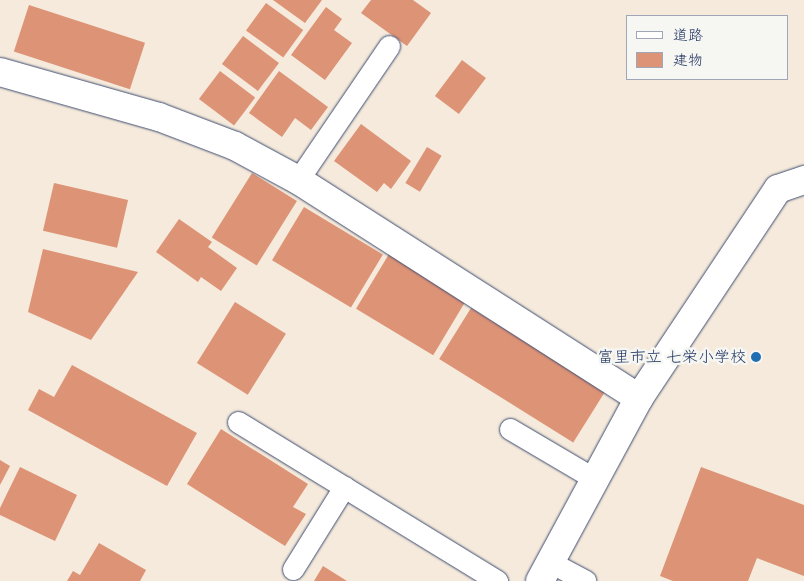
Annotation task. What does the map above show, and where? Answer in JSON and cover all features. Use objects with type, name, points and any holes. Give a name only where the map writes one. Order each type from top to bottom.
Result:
[{"type":"street","points":[[0,72],[159,117],[235,146],[298,180],[639,398]]},
{"type":"street","points":[[545,571],[639,398],[778,189],[804,180]]},
{"type":"lane","points":[[298,180],[389,46]]},
{"type":"lane","points":[[238,422],[497,581]]},
{"type":"lane","points":[[510,429],[595,479]]},
{"type":"lane","points":[[294,569],[344,487]]},
{"type":"lane","points":[[545,571],[584,581]]},
{"type":"building","points":[[273,0],[322,0],[305,23]]},
{"type":"building","points":[[371,0],[413,0],[431,13],[407,46],[361,13]]},
{"type":"building","points":[[266,3],[303,30],[283,58],[246,31]]},
{"type":"building","points":[[29,5],[145,43],[130,89],[14,52]]},
{"type":"building","points":[[326,7],[342,19],[334,30],[352,43],[325,80],[291,55]]},
{"type":"building","points":[[243,36],[279,63],[258,91],[222,64]]},
{"type":"building","points":[[462,60],[486,78],[459,114],[435,96]]},
{"type":"building","points":[[220,71],[255,97],[234,125],[199,99]]},
{"type":"building","points":[[279,71],[328,107],[311,130],[295,118],[282,137],[249,113]]},
{"type":"building","points":[[361,124],[411,161],[391,189],[384,183],[377,192],[334,161]]},
{"type":"building","points":[[427,147],[442,156],[420,192],[405,183]]},
{"type":"building","points":[[252,173],[297,201],[257,266],[212,237]]},
{"type":"building","points":[[54,183],[128,200],[117,248],[43,231]]},
{"type":"building","points":[[304,207],[383,254],[351,308],[272,260]]},
{"type":"building","points":[[179,219],[212,242],[208,247],[237,268],[221,291],[201,277],[198,282],[156,252]]},
{"type":"building","points":[[43,249],[138,272],[91,340],[28,312]]},
{"type":"building","points":[[389,254],[466,300],[433,355],[356,309]]},
{"type":"building","points":[[235,302],[286,334],[248,395],[197,363]]},
{"type":"building","points":[[471,308],[605,392],[573,443],[439,359]]},
{"type":"building","points":[[72,365],[197,433],[167,486],[28,410],[39,389],[54,397]]},
{"type":"building","points":[[221,429],[308,484],[293,507],[306,514],[285,546],[187,484]]},
{"type":"building","points":[[0,460],[10,466],[0,485]]},
{"type":"building","points":[[20,467],[77,495],[55,541],[0,515],[0,508]]},
{"type":"building","points":[[701,467],[804,505],[804,576],[757,558],[748,581],[673,581],[660,576]]},
{"type":"building","points":[[99,543],[146,570],[140,581],[67,581],[73,571],[80,575]]},
{"type":"building","points":[[323,566],[347,581],[314,581]]},
{"type":"place","name":"富里市立 七栄小学校","points":[[756,357]]}]
